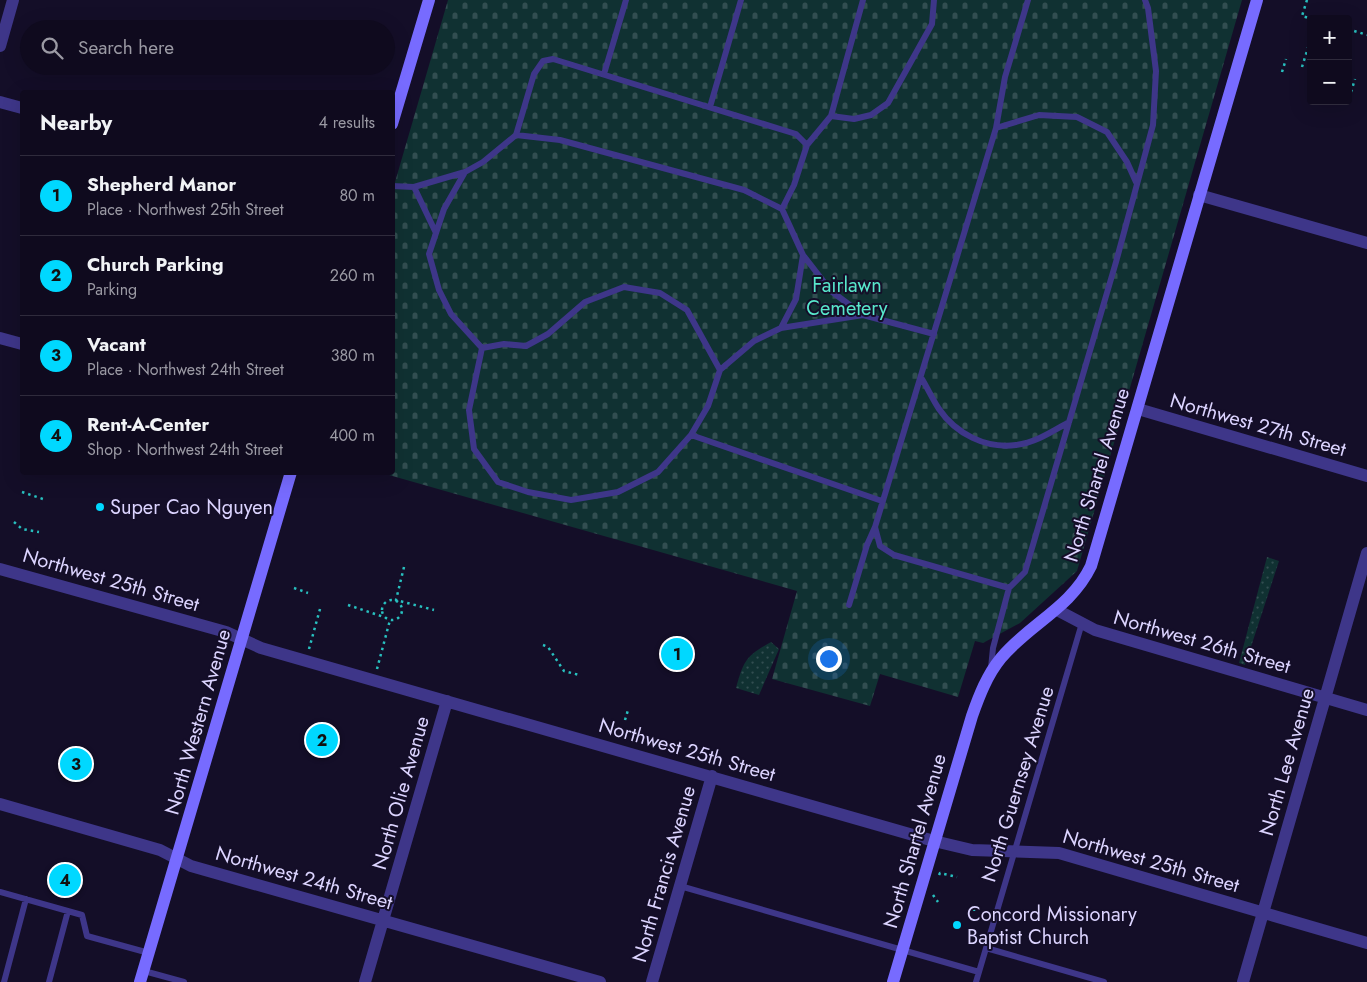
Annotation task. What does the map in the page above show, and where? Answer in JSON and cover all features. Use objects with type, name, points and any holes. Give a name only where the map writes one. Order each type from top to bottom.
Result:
[{"type":"street","points":[[0,46],[13,0]]},
{"type":"street","points":[[395,114],[428,0]]},
{"type":"street","name":"North Shartel Avenue","points":[[893,982],[972,716],[990,674],[1010,649],[1074,594],[1091,566],[1257,0]]},
{"type":"street","points":[[0,102],[20,107]]},
{"type":"street","points":[[1200,195],[1367,243]]},
{"type":"street","points":[[0,338],[20,343]]},
{"type":"street","name":"Northwest 27th Street","points":[[1138,409],[1367,476]]},
{"type":"street","name":"North Western Avenue","points":[[142,976],[290,475]]},
{"type":"street","name":"North Lee Avenue","points":[[1243,982],[1367,553]]},
{"type":"street","name":"Northwest 25th Street","points":[[0,568],[226,632],[261,648],[934,841],[972,850],[1059,853],[1367,944]]},
{"type":"street","name":"Northwest 26th Street","points":[[1057,610],[1095,630],[1367,710]]},
{"type":"street","name":"North Olie Avenue","points":[[365,982],[447,701]]},
{"type":"street","name":"North Francis Avenue","points":[[652,982],[712,776]]},
{"type":"street","name":"Northwest 24th Street","points":[[0,805],[160,850],[192,866],[600,982]]},
{"type":"lane","points":[[604,74],[626,0]]},
{"type":"lane","points":[[710,107],[741,0]]},
{"type":"lane","points":[[782,209],[794,185],[807,145],[831,116],[863,0]]},
{"type":"lane","points":[[831,116],[854,120],[871,115],[888,103],[932,24],[934,0]]},
{"type":"lane","points":[[849,605],[922,379],[996,128],[1005,77],[1028,0]]},
{"type":"lane","points":[[990,674],[993,648],[1009,588],[1025,572],[1116,262],[1136,182],[1153,125],[1156,71],[1148,8],[1145,0]]},
{"type":"lane","points":[[1148,8],[1151,0]]},
{"type":"lane","points":[[395,186],[414,187],[465,172],[483,162],[516,135],[534,74],[543,61],[553,59],[796,134],[807,145]]},
{"type":"lane","points":[[996,128],[1039,115],[1077,117],[1108,132],[1127,162],[1136,182]]},
{"type":"lane","points":[[516,135],[560,140],[744,190],[782,209],[803,255],[831,291],[863,315],[934,334]]},
{"type":"lane","points":[[465,172],[444,209],[429,254],[439,290],[451,314],[482,348]]},
{"type":"lane","points":[[414,187],[436,234]]},
{"type":"lane","points":[[781,328],[796,299],[803,255]]},
{"type":"lane","points":[[482,348],[504,344],[526,346],[548,334],[585,302],[624,287],[660,293],[687,310],[720,370]]},
{"type":"lane","points":[[482,348],[469,410],[474,449],[498,482],[528,492],[571,500],[618,492],[658,472],[691,435],[708,406],[720,370],[754,341],[781,328],[863,315]]},
{"type":"lane","points":[[922,379],[946,417],[965,435],[986,442],[1016,445],[1043,437],[1070,422]]},
{"type":"lane","points":[[691,435],[882,501]]},
{"type":"lane","points":[[875,527],[880,546],[894,555],[1009,588]]},
{"type":"lane","name":"North Guernsey Avenue","points":[[976,982],[1082,623]]},
{"type":"lane","points":[[679,886],[979,972]]},
{"type":"lane","points":[[0,892],[82,915],[87,936],[149,953]]},
{"type":"lane","points":[[4,982],[26,899]]},
{"type":"lane","points":[[49,982],[68,911]]},
{"type":"lane","points":[[986,948],[1104,982]]},
{"type":"lane","points":[[142,976],[184,982]]},
{"type":"path","points":[[1307,0],[1302,16],[1307,18]]},
{"type":"path","points":[[1352,30],[1367,35]]},
{"type":"path","points":[[1302,67],[1307,51]]},
{"type":"path","points":[[1282,72],[1286,59]]},
{"type":"path","points":[[1352,89],[1355,79]]},
{"type":"path","points":[[22,492],[46,500]]},
{"type":"path","points":[[14,522],[22,529],[38,532]]},
{"type":"path","points":[[396,600],[404,566]]},
{"type":"path","points":[[294,588],[308,593]]},
{"type":"path","points":[[384,617],[382,609],[389,600],[396,600],[434,610]]},
{"type":"path","points":[[348,605],[390,620],[397,620],[402,614],[402,607],[396,600]]},
{"type":"path","points":[[306,661],[320,609]]},
{"type":"path","points":[[374,680],[390,620]]},
{"type":"path","points":[[542,645],[548,647],[564,671],[579,675]]},
{"type":"path","points":[[625,720],[628,710]]},
{"type":"path","points":[[937,880],[940,873],[957,877]]},
{"type":"path","points":[[935,888],[933,895],[938,902]]},
{"type":"green space","name":"Fairlawn Cemetery","points":[[448,0],[1242,0],[1077,571],[1020,623],[983,643],[975,641],[958,697],[880,674],[870,706],[772,679],[797,591],[389,475],[395,475],[395,182]]},
{"type":"green space","points":[[1267,557],[1279,561],[1245,665],[1239,663]]},
{"type":"green space","points":[[771,642],[779,649],[759,695],[736,688],[741,671],[747,660],[756,651]]},
{"type":"place","name":"Super Cao Nguyen","points":[[100,507]]},
{"type":"place","name":"Shepherd Manor","points":[[677,654]]},
{"type":"place","name":"Church Parking","points":[[322,740]]},
{"type":"place","name":"Vacant","points":[[76,764]]},
{"type":"place","name":"Rent-A-Center","points":[[65,880]]},
{"type":"place","name":"Concord Missionary Baptist Church","points":[[957,925]]}]
